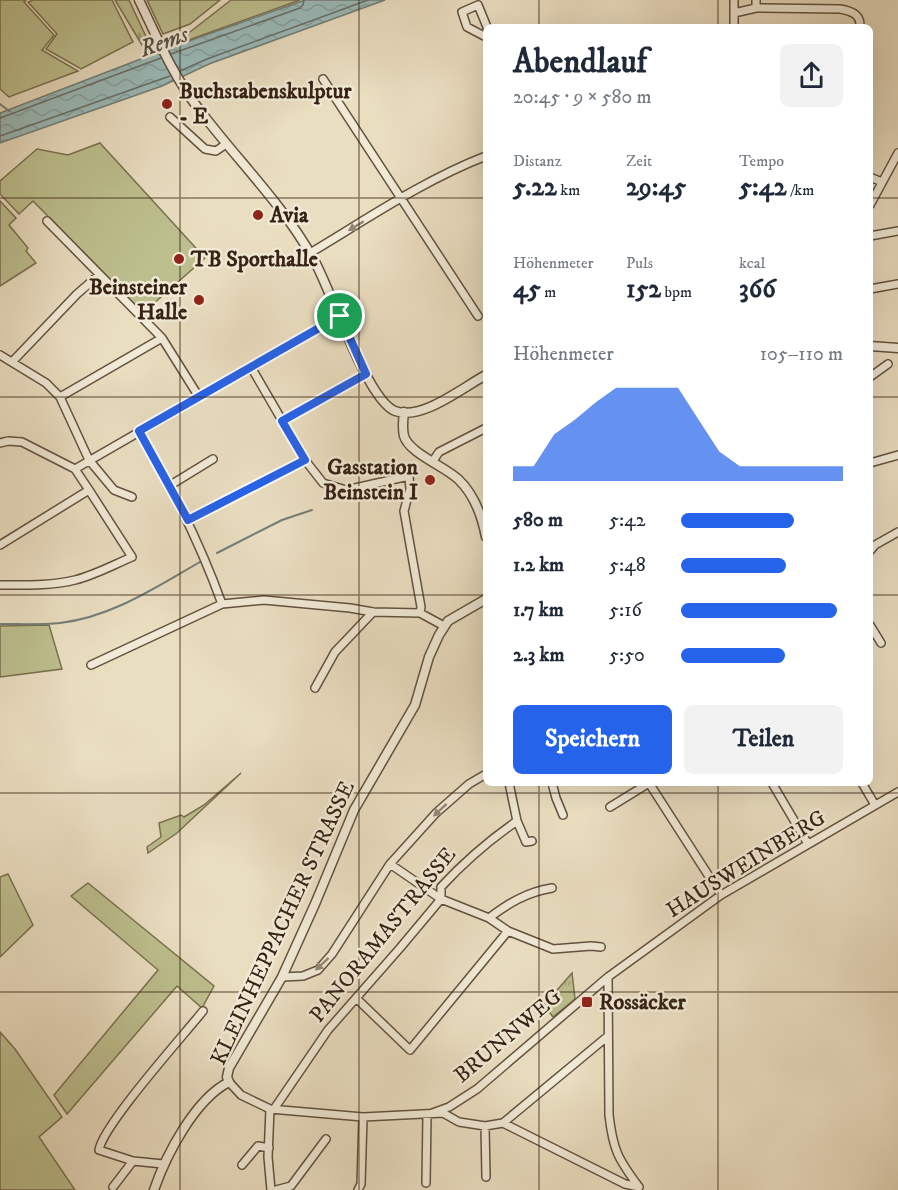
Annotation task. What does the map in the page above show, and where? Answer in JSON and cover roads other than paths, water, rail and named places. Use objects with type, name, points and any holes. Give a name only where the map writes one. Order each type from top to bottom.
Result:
[{"type":"street","points":[[140,0],[158,40],[196,106],[261,184],[310,253],[366,374],[385,405],[404,412],[418,411],[434,405],[483,377]]},
{"type":"street","points":[[734,0],[734,24]]},
{"type":"street","points":[[734,14],[756,4],[840,9],[856,15],[861,20],[860,24]]},
{"type":"street","points":[[483,35],[467,27],[462,12],[478,5],[485,24]]},
{"type":"street","points":[[323,79],[478,316]]},
{"type":"street","points":[[170,117],[205,148],[216,151],[226,144]]},
{"type":"street","points":[[873,199],[898,153]]},
{"type":"street","points":[[310,253],[465,164],[483,157]]},
{"type":"street","points":[[873,178],[882,182]]},
{"type":"street","points":[[47,221],[162,338],[199,397]]},
{"type":"street","points":[[873,235],[898,231]]},
{"type":"street","points":[[13,361],[77,294],[99,275]]},
{"type":"street","points":[[873,288],[898,284]]},
{"type":"street","points":[[75,469],[340,316]]},
{"type":"street","points":[[60,397],[162,338]]},
{"type":"street","points":[[873,346],[898,348]]},
{"type":"street","points":[[0,355],[46,383],[60,397],[88,460],[114,490],[132,497]]},
{"type":"street","points":[[873,374],[888,363]]},
{"type":"street","points":[[251,367],[305,460],[313,472],[327,485],[346,490],[409,476],[410,489],[404,511],[421,607],[420,613]]},
{"type":"street","points":[[282,421],[366,374]]},
{"type":"street","points":[[404,412],[405,440],[419,453],[459,480],[472,497],[483,528]]},
{"type":"street","points":[[433,461],[439,452],[483,430]]},
{"type":"street","points":[[139,431],[188,520],[207,562],[222,604]]},
{"type":"street","points":[[0,444],[8,441],[22,442],[75,469],[132,556],[74,581],[0,585]]},
{"type":"street","points":[[873,462],[898,455]]},
{"type":"street","points":[[169,486],[213,459]]},
{"type":"street","points":[[188,520],[305,460]]},
{"type":"street","points":[[0,545],[89,490]]},
{"type":"street","points":[[873,547],[898,532]]},
{"type":"street","points":[[91,665],[222,604],[264,600],[373,612],[420,613],[444,626],[453,618],[483,601]]},
{"type":"street","points":[[315,688],[335,652],[373,612]]},
{"type":"street","name":"KLEINHEPPACHER STRASSE","points":[[154,1190],[173,1144],[217,1088],[229,1082],[227,1077],[229,1068],[282,977],[354,810],[415,705],[429,657],[444,626]]},
{"type":"street","points":[[873,630],[881,643]]},
{"type":"street","points":[[282,977],[303,976],[318,969],[333,954],[390,864],[436,813],[469,784],[483,776]]},
{"type":"street","points":[[510,786],[517,820],[526,842],[531,841]]},
{"type":"street","points":[[553,786],[562,815]]},
{"type":"street","points":[[610,807],[644,786]]},
{"type":"street","points":[[651,786],[721,895]]},
{"type":"street","points":[[774,786],[808,844]]},
{"type":"street","points":[[864,786],[876,806]]},
{"type":"street","name":"HAUSWEINBERG","points":[[608,977],[721,895],[898,792]]},
{"type":"street","name":"PANORAMASTRASSE","points":[[272,1109],[327,1030],[441,898],[441,887],[487,842],[517,820]]},
{"type":"street","points":[[390,864],[441,898],[489,918],[508,931],[553,949],[602,947]]},
{"type":"street","points":[[489,918],[509,903],[534,891],[552,888]]},
{"type":"street","points":[[356,998],[410,1050],[508,931]]},
{"type":"street","points":[[608,977],[612,1136],[622,1165],[639,1187],[618,1180],[503,1123],[608,1036]]},
{"type":"street","name":"BRUNNWEG","points":[[427,1115],[449,1107],[477,1089],[608,977]]},
{"type":"street","points":[[163,1164],[132,1161],[99,1150],[100,1142],[122,1111],[203,1011]]},
{"type":"street","name":"BRUNNWEG","points":[[229,1082],[241,1095],[272,1109],[363,1117],[443,1113],[459,1122],[485,1125],[503,1123]]},
{"type":"street","points":[[271,1190],[268,1148],[272,1109]]},
{"type":"street","points":[[426,1183],[427,1115]]},
{"type":"street","points":[[358,1190],[361,1184],[363,1117]]},
{"type":"street","points":[[485,1125],[486,1177]]},
{"type":"street","points":[[276,1190],[291,1186],[326,1139]]},
{"type":"street","points":[[242,1165],[258,1146],[268,1148]]},
{"type":"street","points":[[113,1187],[132,1161]]},
{"type":"street","points":[[618,1180],[622,1165]]},
{"type":"water","points":[[305,0],[385,0],[209,64],[162,86],[0,143],[0,113],[172,47]]},
{"type":"waterway","points":[[0,104],[9,111]]},
{"type":"waterway","points":[[217,553],[282,520],[312,510]]},
{"type":"waterway","points":[[0,624],[60,623],[79,620],[133,600],[200,562]]},
{"type":"place","name":"Buchstabenskulptur - E","points":[[167,104]]},
{"type":"place","name":"Avia","points":[[258,215]]},
{"type":"place","name":"TB Sporthalle","points":[[179,259]]},
{"type":"place","name":"Beinsteiner Halle","points":[[199,300]]},
{"type":"place","name":"Gasstation Beinstein I","points":[[430,480]]},
{"type":"place","name":"Rossäcker","points":[[587,1002]]},
{"type":"water label","name":"Rems","points":[[164,42]]}]
